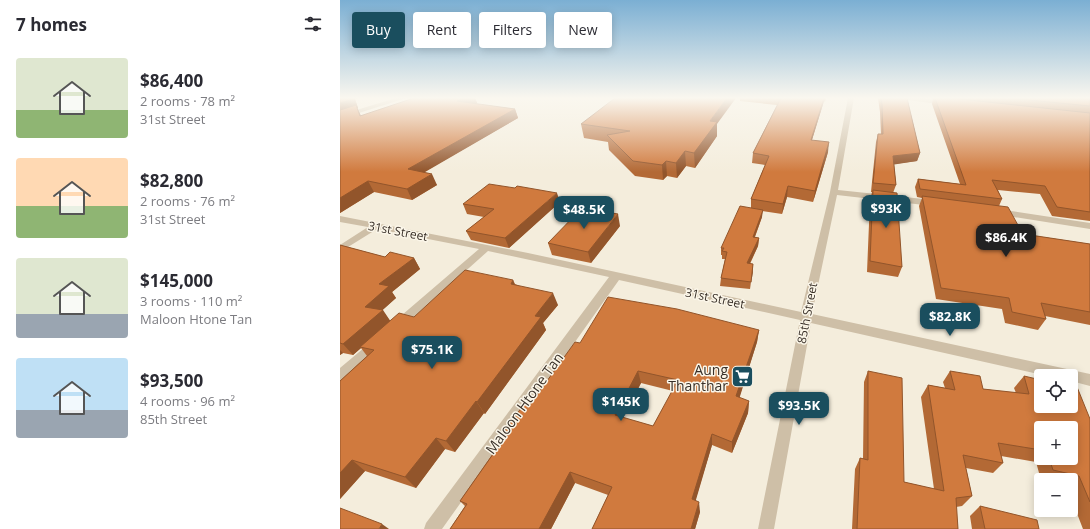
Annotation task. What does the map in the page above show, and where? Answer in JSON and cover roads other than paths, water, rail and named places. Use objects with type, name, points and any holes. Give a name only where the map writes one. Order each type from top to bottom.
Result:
[{"type":"street","name":"85th Street","points":[[766,529],[806,317],[834,192],[847,123]]},
{"type":"street","points":[[834,192],[942,205]]},
{"type":"street","points":[[987,210],[1090,226]]},
{"type":"street","name":"31st Street","points":[[340,219],[374,227],[486,248],[806,317],[1037,369]]},
{"type":"street","points":[[340,249],[374,227]]},
{"type":"street","points":[[393,330],[486,248]]},
{"type":"street","name":"Maloon Htone Tan","points":[[432,529],[616,276]]},
{"type":"street","points":[[340,376],[381,340]]},
{"type":"street","name":"31st Street","points":[[1078,378],[1090,380]]},
{"type":"place","name":"Aung Thanthar","points":[[743,377]]}]
